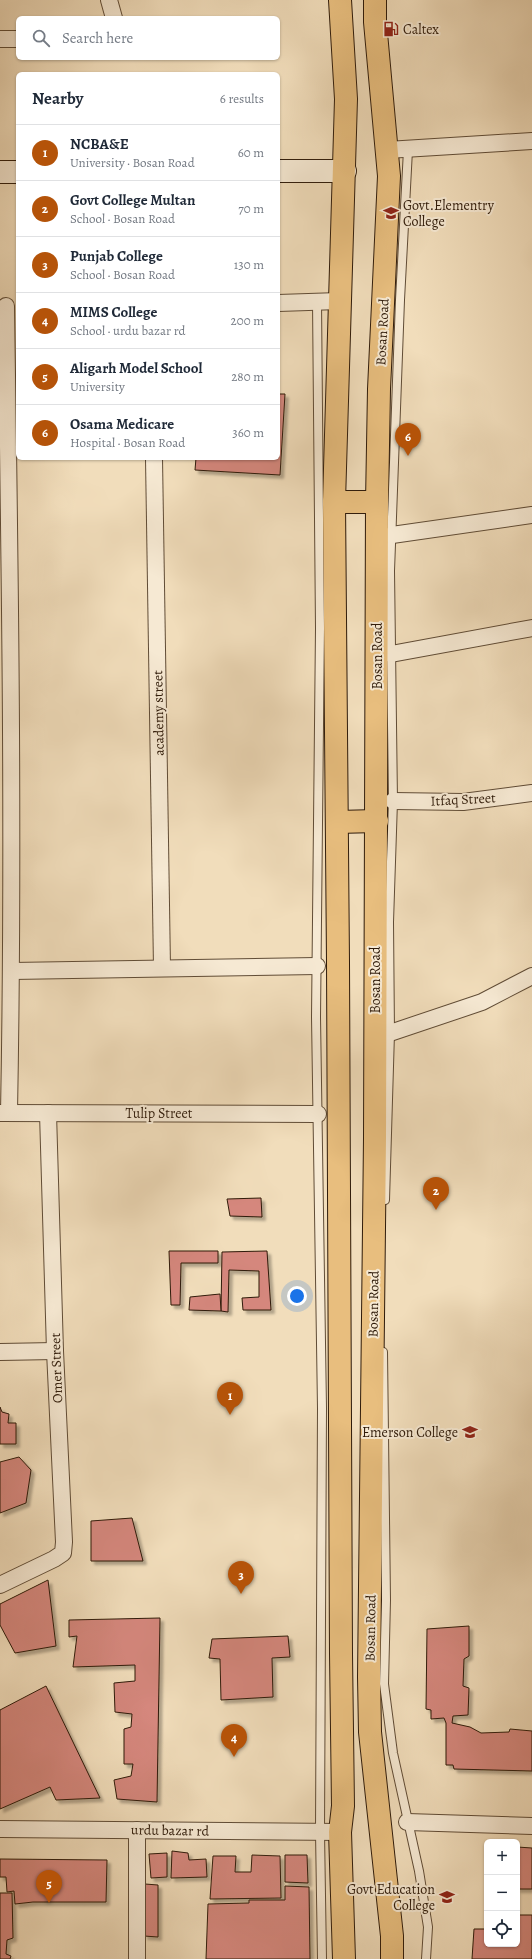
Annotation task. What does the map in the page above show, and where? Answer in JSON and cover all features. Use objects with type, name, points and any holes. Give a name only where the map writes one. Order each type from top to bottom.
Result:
[{"type":"main road","name":"Bosan Road","points":[[340,0],[346,99],[334,502],[337,822],[340,1638],[343,1806],[330,1832],[344,1959]]},
{"type":"main road","name":"Bosan Road","points":[[375,0],[375,22],[389,176],[379,389],[377,502],[377,821],[370,1732],[392,1936],[392,1959]]},
{"type":"main road","points":[[334,502],[377,502]]},
{"type":"main road","points":[[337,822],[377,821]]},
{"type":"street","points":[[109,0],[113,16]]},
{"type":"street","points":[[0,39],[16,39]]},
{"type":"street","points":[[387,150],[408,150],[532,141]]},
{"type":"street","points":[[280,171],[345,171]]},
{"type":"street","points":[[0,172],[16,172]]},
{"type":"street","points":[[280,303],[339,301]]},
{"type":"street","points":[[5,1113],[12,971],[5,638],[8,306]]},
{"type":"street","name":"academy street","points":[[154,460],[162,968]]},
{"type":"street","points":[[392,535],[532,515]]},
{"type":"street","points":[[391,654],[532,628]]},
{"type":"street","name":"Itfaq Street","points":[[393,801],[464,802],[532,793]]},
{"type":"street","points":[[12,971],[317,966]]},
{"type":"street","points":[[390,1033],[482,1002],[532,976]]},
{"type":"street","name":"Tulip Street","points":[[5,1113],[318,1114]]},
{"type":"street","name":"Omer Street","points":[[0,1585],[54,1559],[63,1553],[64,1542],[55,1351],[48,1113]]},
{"type":"street","points":[[0,1352],[55,1351]]},
{"type":"street","points":[[407,1822],[532,1826]]},
{"type":"street","name":"urdu bazar rd","points":[[0,1829],[330,1832]]},
{"type":"street","points":[[137,1830],[137,1959]]},
{"type":"lane","points":[[385,1208],[390,1033],[390,922],[393,801],[391,654],[392,535],[400,300],[408,150]]},
{"type":"lane","points":[[317,301],[320,620],[316,1017],[330,1832],[322,1959]]},
{"type":"lane","points":[[383,1342],[386,1600],[384,1684],[393,1753],[419,1871],[428,1927],[426,1959]]},
{"type":"building","points":[[280,394],[285,394],[280,475],[195,470],[196,460],[280,460]]},
{"type":"building","points":[[261,1198],[262,1217],[230,1216],[227,1199]]},
{"type":"building","points":[[169,1251],[218,1251],[218,1263],[181,1263],[180,1305],[171,1305]]},
{"type":"building","points":[[267,1251],[271,1310],[243,1310],[242,1298],[259,1297],[259,1271],[229,1270],[228,1312],[221,1311],[222,1252]]},
{"type":"building","points":[[220,1294],[221,1311],[189,1310],[190,1297]]},
{"type":"building","points":[[0,1407],[2,1412],[9,1414],[8,1423],[16,1423],[16,1444],[0,1444]]},
{"type":"building","points":[[19,1457],[31,1470],[26,1503],[0,1513],[0,1462]]},
{"type":"building","points":[[132,1518],[143,1561],[91,1561],[91,1521]]},
{"type":"building","points":[[48,1580],[56,1646],[15,1653],[0,1625],[0,1604]]},
{"type":"building","points":[[160,1618],[157,1802],[117,1799],[114,1780],[131,1776],[133,1764],[124,1764],[124,1729],[131,1727],[132,1714],[115,1712],[114,1683],[135,1681],[135,1665],[73,1667],[77,1636],[69,1637],[69,1620]]},
{"type":"building","points":[[469,1626],[469,1656],[464,1659],[463,1686],[469,1688],[468,1715],[453,1716],[452,1723],[470,1727],[481,1733],[509,1732],[510,1729],[532,1731],[532,1771],[454,1769],[453,1765],[446,1765],[446,1723],[444,1718],[431,1719],[431,1710],[426,1709],[427,1629]]},
{"type":"building","points":[[288,1636],[290,1657],[272,1658],[273,1697],[221,1700],[220,1659],[209,1658],[212,1639]]},
{"type":"building","points":[[46,1686],[100,1798],[56,1800],[50,1787],[0,1809],[0,1710]]},
{"type":"building","points":[[520,1847],[532,1848],[532,1889],[520,1889]]},
{"type":"building","points":[[172,1851],[188,1853],[189,1860],[206,1859],[207,1877],[171,1878]]},
{"type":"building","points":[[167,1853],[167,1877],[151,1878],[149,1854]]},
{"type":"building","points":[[252,1855],[280,1856],[281,1898],[210,1899],[213,1856],[236,1856],[235,1872],[251,1872]]},
{"type":"building","points":[[285,1855],[307,1855],[308,1883],[285,1882]]},
{"type":"building","points":[[0,1859],[107,1860],[106,1902],[33,1902],[15,1904],[14,1891],[7,1892],[6,1877],[0,1877]]},
{"type":"building","points":[[145,1884],[158,1885],[158,1937],[144,1936]]},
{"type":"building","points":[[285,1886],[309,1887],[310,1959],[206,1959],[208,1904],[249,1903],[249,1900],[285,1900]]},
{"type":"building","points":[[0,1893],[12,1893],[13,1938],[7,1940],[6,1954],[11,1956],[10,1959],[0,1959]]},
{"type":"building","points":[[520,1915],[532,1915],[532,1959],[472,1959],[474,1929],[484,1929],[484,1947],[520,1947]]},
{"type":"place","name":"Caltex","points":[[391,29]]},
{"type":"place","name":"Govt.Elementry College","points":[[391,213]]},
{"type":"place","name":"Osama Medicare","points":[[408,456]]},
{"type":"place","name":"Govt College Multan","points":[[436,1210]]},
{"type":"place","name":"NCBA&E","points":[[230,1415]]},
{"type":"place","name":"Emerson College","points":[[470,1432]]},
{"type":"place","name":"Punjab College","points":[[241,1594]]},
{"type":"place","name":"MIMS College","points":[[234,1757]]},
{"type":"place","name":"Govt Education College","points":[[447,1897]]},
{"type":"place","name":"Aligarh Model School","points":[[49,1903]]}]
